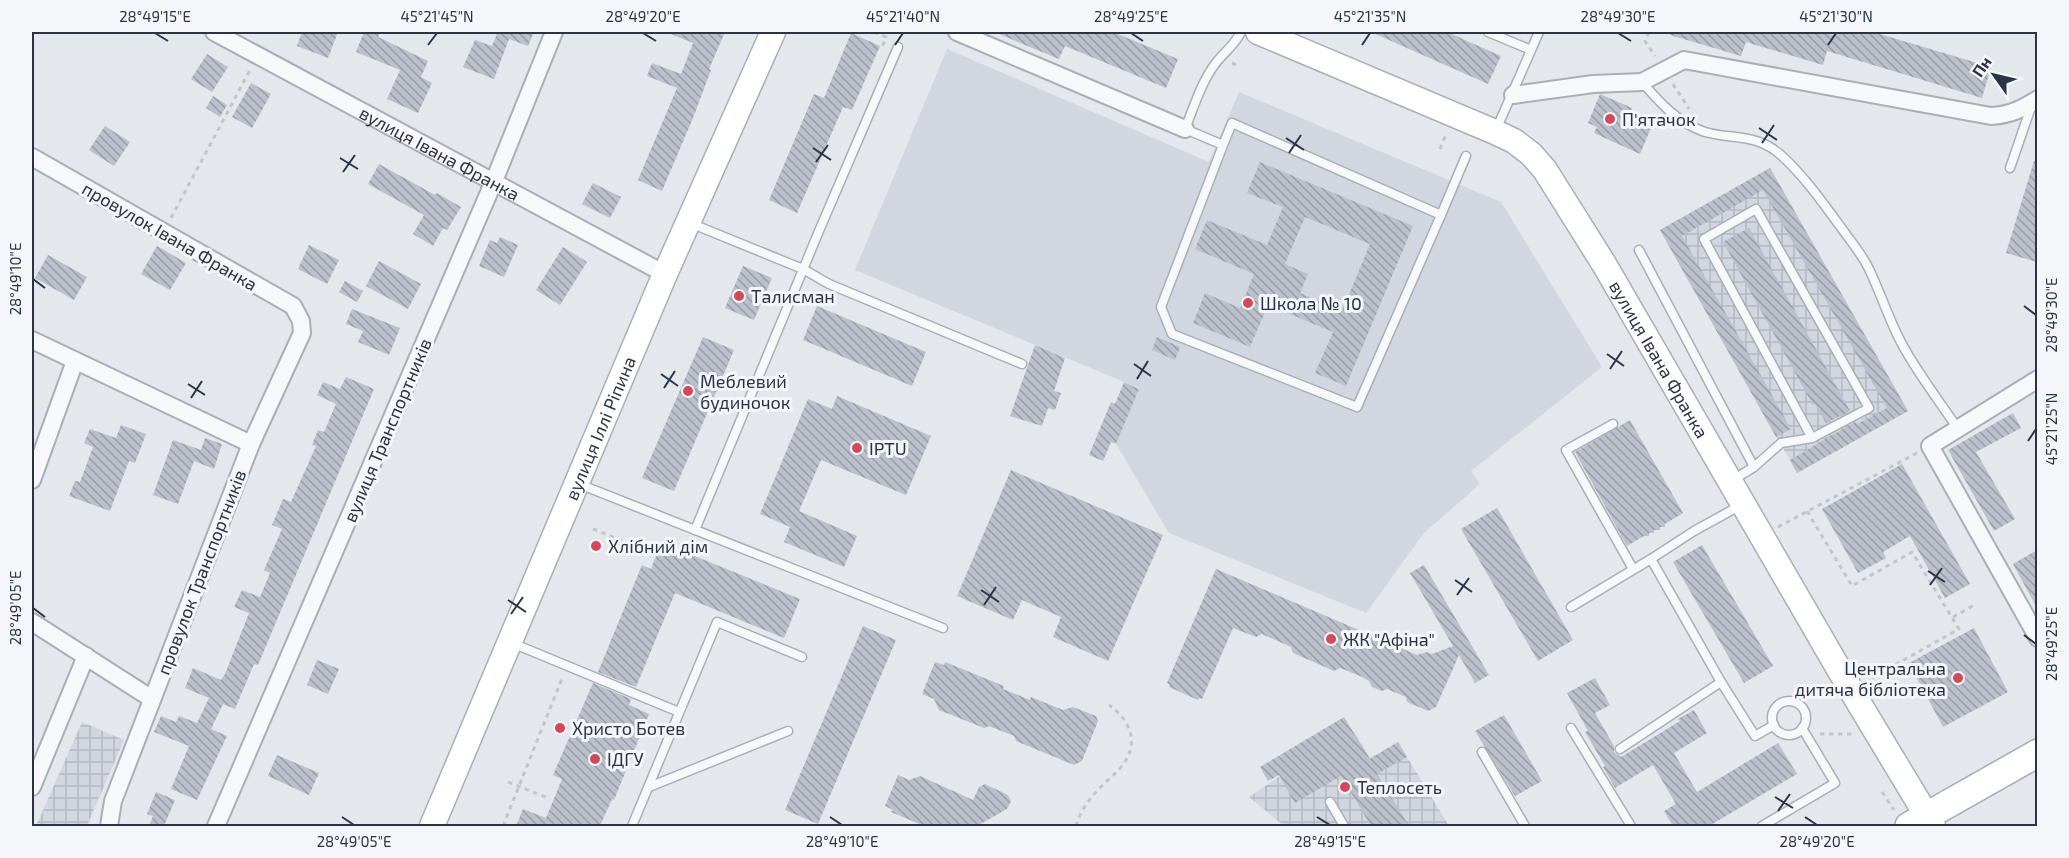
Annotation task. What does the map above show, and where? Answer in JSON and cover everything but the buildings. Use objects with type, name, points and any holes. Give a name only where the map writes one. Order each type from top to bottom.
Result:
[{"type":"main road","points":[[1916,820],[2037,753]]},
{"type":"street","name":"вулиця Івана Франка","points":[[214,32],[234,36],[258,54],[665,274]]},
{"type":"street","name":"вулиця Транспортників","points":[[216,826],[494,181],[554,32]]},
{"type":"street","name":"вулиця Іллі Ріпина","points":[[432,826],[687,222],[773,32]]},
{"type":"street","points":[[957,32],[1185,129]]},
{"type":"street","name":"вулиця Івана Франка","points":[[1268,33],[1495,132],[1522,148],[1545,170],[1604,264],[1851,690],[1916,820]]},
{"type":"street","points":[[1513,94],[1593,84],[1642,82],[1684,60],[1991,116],[2004,116],[2017,112],[2033,102]]},
{"type":"street","name":"провулок Івана Франка","points":[[32,158],[293,306],[301,321]]},
{"type":"street","name":"провулок Транспортників","points":[[109,826],[113,801],[251,444],[302,333],[301,321]]},
{"type":"street","points":[[32,340],[251,444]]},
{"type":"street","points":[[32,480],[75,361]]},
{"type":"street","points":[[2037,379],[1930,446],[2037,638]]},
{"type":"street","points":[[32,622],[152,699]]},
{"type":"street","points":[[32,787],[86,657]]},
{"type":"lane","points":[[1223,145],[1185,129],[1208,75],[1236,42],[1241,32]]},
{"type":"lane","points":[[1488,32],[1532,50]]},
{"type":"lane","points":[[1495,132],[1539,32]]},
{"type":"lane","points":[[695,530],[803,268],[898,47]]},
{"type":"lane","points":[[1642,82],[1669,112],[1685,123],[1703,131],[1762,142],[1782,155],[1813,191],[1867,264],[1904,348],[1958,430]]},
{"type":"lane","points":[[2010,168],[2033,102]]},
{"type":"lane","points":[[1441,215],[1232,123],[1161,307],[1172,334],[1357,407],[1441,215],[1466,156]]},
{"type":"lane","points":[[1730,481],[1754,467],[1781,443],[1812,438],[1869,408],[1756,209],[1704,239],[1812,438]]},
{"type":"lane","points":[[687,222],[803,268],[829,284],[1022,364]]},
{"type":"lane","points":[[1640,250],[1754,467]]},
{"type":"lane","points":[[1613,424],[1566,450],[1633,569]]},
{"type":"lane","points":[[576,483],[943,628]]},
{"type":"lane","points":[[1571,607],[1694,531],[1744,504]]},
{"type":"lane","points":[[1651,559],[1721,682],[1755,736],[1774,725]]},
{"type":"lane","points":[[632,826],[717,622],[802,657]]},
{"type":"lane","points":[[508,642],[679,712]]},
{"type":"lane","points":[[1620,749],[1721,682]]},
{"type":"lane","points":[[1762,826],[1835,783],[1804,731],[1806,720],[1804,709],[1790,700],[1776,707],[1773,714],[1774,725],[1780,732],[1788,735],[1804,731]]},
{"type":"lane","points":[[1571,728],[1631,826]]},
{"type":"lane","points":[[649,787],[788,731]]},
{"type":"lane","points":[[1482,752],[1525,826]]},
{"type":"lane","points":[[1330,802],[1344,826]]},
{"type":"path","points":[[874,32],[886,37],[879,55],[892,61]]},
{"type":"path","points":[[1645,41],[1649,32]]},
{"type":"path","points":[[163,232],[258,54]]},
{"type":"path","points":[[1440,148],[1448,132]]},
{"type":"path","points":[[1763,536],[1930,446]]},
{"type":"path","points":[[1807,511],[1852,586],[1912,552],[1959,629],[1851,690]]},
{"type":"path","points":[[593,530],[651,552]]},
{"type":"path","points":[[1953,617],[1976,604]]},
{"type":"path","points":[[503,826],[567,666]]},
{"type":"path","points":[[1076,826],[1091,798],[1126,760],[1132,742],[1130,727],[1119,712],[1109,705]]},
{"type":"path","points":[[1804,731],[1857,734]]},
{"type":"path","points":[[508,782],[548,798]]},
{"type":"path","points":[[1882,792],[1916,820]]},
{"type":"shaded area","name":"Школа № 10","points":[[947,49],[1209,162],[1239,92],[1501,202],[1602,367],[1471,471],[1480,484],[1424,533],[1366,613],[1169,533],[1116,444],[1139,388],[855,270]]},
{"type":"shaded area","points":[[1770,168],[1908,411],[1797,473],[1660,230]]},
{"type":"shaded area","points":[[82,722],[124,740],[87,826],[36,826]]},
{"type":"shaded area","name":"Теплосеть","points":[[1354,732],[1370,758],[1398,742],[1449,826],[1284,826],[1249,797]]},
{"type":"place","name":"П'ятачок","points":[[1610,119]]},
{"type":"place","name":"Талисман","points":[[739,296]]},
{"type":"place","name":"Школа № 10","points":[[1248,303]]},
{"type":"place","name":"Меблевий будиночок","points":[[688,391]]},
{"type":"place","name":"IPTU","points":[[857,448]]},
{"type":"place","name":"Хлібний дім","points":[[596,546]]},
{"type":"place","name":"ЖК \"Афіна\"","points":[[1331,639]]},
{"type":"place","name":"Центральна дитяча бібліотека","points":[[1958,678]]},
{"type":"place","name":"Христо Ботев","points":[[560,728]]},
{"type":"place","name":"ІДГУ","points":[[595,759]]},
{"type":"place","name":"Теплосеть","points":[[1345,787]]}]
